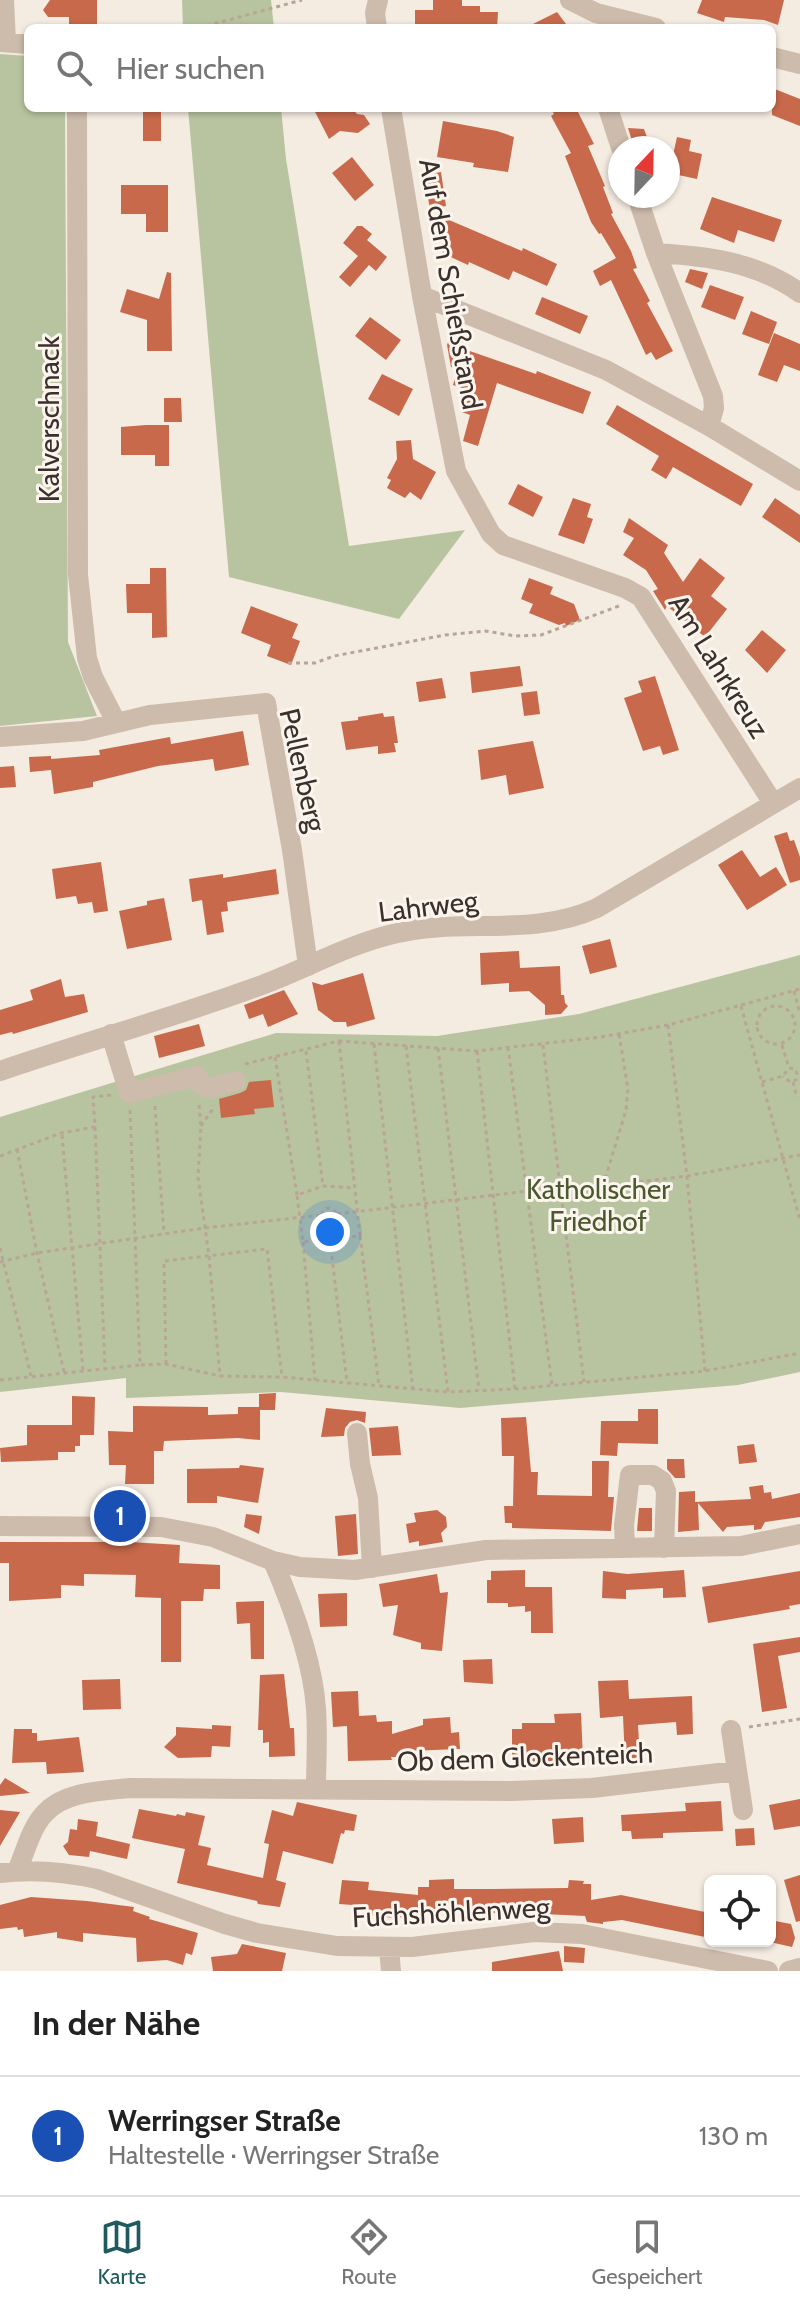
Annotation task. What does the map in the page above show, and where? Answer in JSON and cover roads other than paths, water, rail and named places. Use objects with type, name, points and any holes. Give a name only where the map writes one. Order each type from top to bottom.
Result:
[{"type":"street","points":[[4,0],[3,42],[24,44]]},
{"type":"street","points":[[376,24],[378,0]]},
{"type":"street","points":[[570,0],[595,21],[621,24]]},
{"type":"street","points":[[776,58],[800,64]]},
{"type":"street","name":"Kalverschnack","points":[[77,112],[77,531],[80,606],[87,658],[116,722]]},
{"type":"street","name":"Auf dem Schießstand","points":[[392,112],[422,296],[456,471]]},
{"type":"street","points":[[609,112],[617,136]]},
{"type":"street","points":[[641,208],[713,396],[714,408],[709,426]]},
{"type":"street","points":[[656,253],[707,256],[748,266],[800,293]]},
{"type":"street","points":[[422,296],[606,370],[709,426],[800,481]]},
{"type":"street","name":"Am Lahrkreuz","points":[[456,471],[491,534],[503,545],[625,588],[641,597],[773,803]]},
{"type":"street","name":"Pellenberg","points":[[0,737],[83,731],[150,715],[266,703],[292,850],[308,966]]},
{"type":"street","name":"Lahrweg","points":[[0,1071],[261,985],[395,933],[441,927],[528,926],[575,918],[800,788]]},
{"type":"street","points":[[111,1034],[129,1093],[197,1076],[201,1085],[210,1088],[236,1074]]},
{"type":"street","points":[[357,1433],[368,1498],[372,1568]]},
{"type":"street","points":[[625,1548],[624,1525],[630,1475],[644,1474],[662,1481],[666,1491],[664,1548]]},
{"type":"street","points":[[0,1526],[161,1527],[213,1537],[273,1561],[300,1567],[355,1570],[486,1550],[741,1546],[800,1534]]},
{"type":"street","points":[[273,1561],[295,1613],[313,1691],[316,1707],[316,1789]]},
{"type":"street","points":[[731,1730],[743,1810]]},
{"type":"street","name":"Ob dem Glockenteich","points":[[9,1872],[45,1813],[76,1795],[130,1788],[592,1788],[736,1771]]},
{"type":"street","name":"Fuchshöhlenweg","points":[[9,1872],[75,1874],[257,1933],[337,1946],[389,1948],[534,1932],[582,1934],[766,1971]]},
{"type":"street","points":[[389,1948],[391,1971]]},
{"type":"street","points":[[789,1971],[800,1968]]},
{"type":"place","name":"Werringser Straße","points":[[120,1516]]},
{"type":"park label","name":"Katholischer Friedhof","points":[[598,1205]]}]
